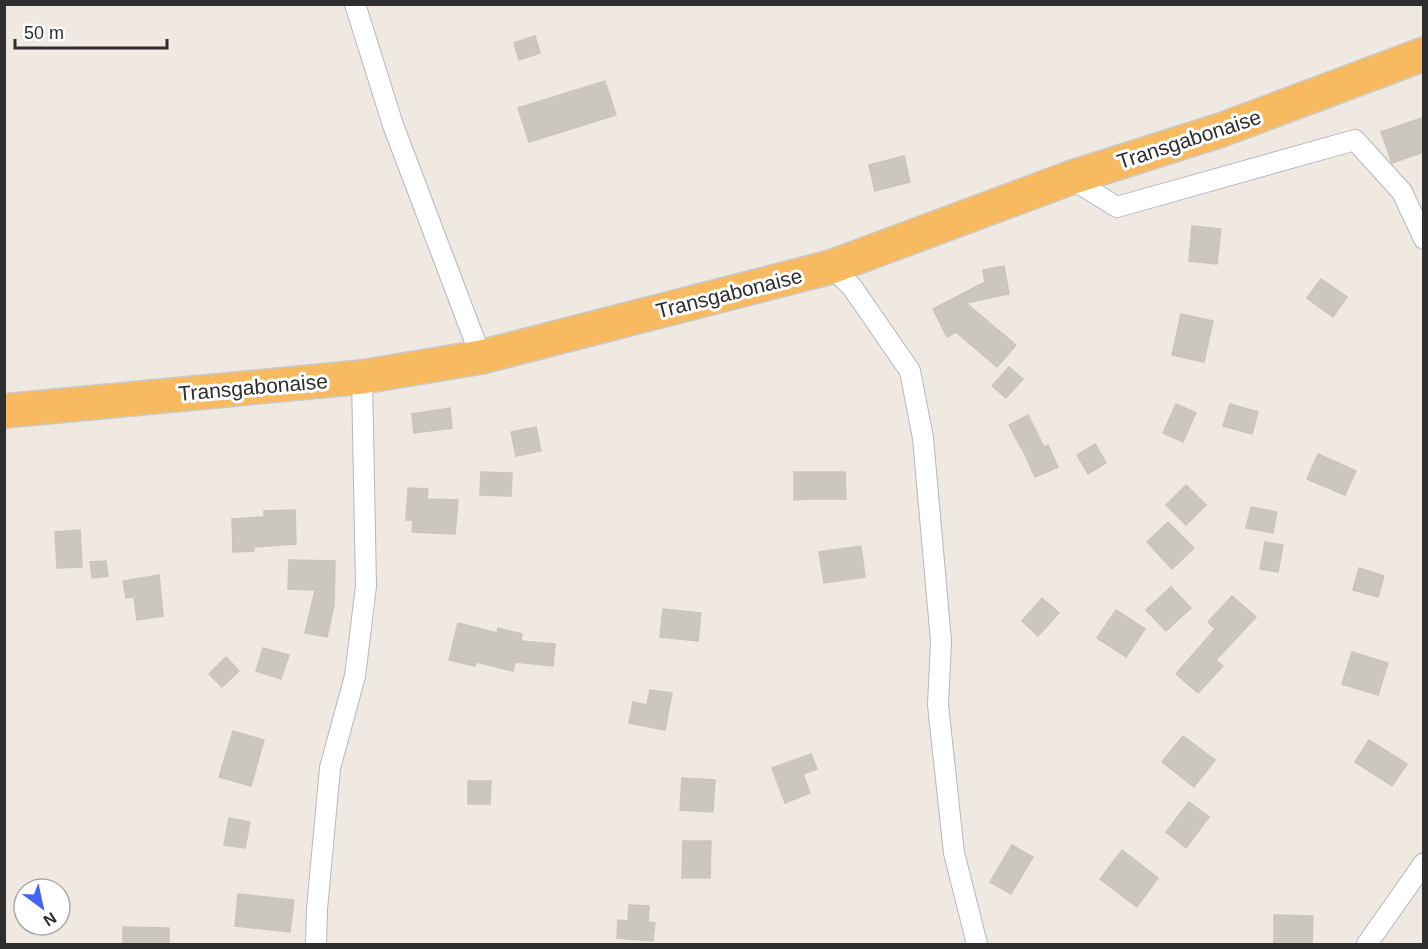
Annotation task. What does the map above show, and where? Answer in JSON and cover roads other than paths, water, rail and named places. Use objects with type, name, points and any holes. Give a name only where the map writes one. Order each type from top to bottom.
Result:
[{"type":"highway","name":"Transgabonaise","points":[[4,411],[362,377],[481,357],[831,267],[1070,178],[1221,130],[1424,54]]},
{"type":"street","points":[[355,4],[393,125],[481,357]]},
{"type":"street","points":[[1070,178],[1117,207],[1355,140],[1402,192],[1424,239]]},
{"type":"street","points":[[831,267],[852,287],[910,371],[923,438],[941,641],[938,705],[953,842],[977,945]]},
{"type":"street","points":[[316,945],[317,909],[330,768],[356,676],[366,586],[362,377]]},
{"type":"street","points":[[1367,945],[1424,863]]}]
